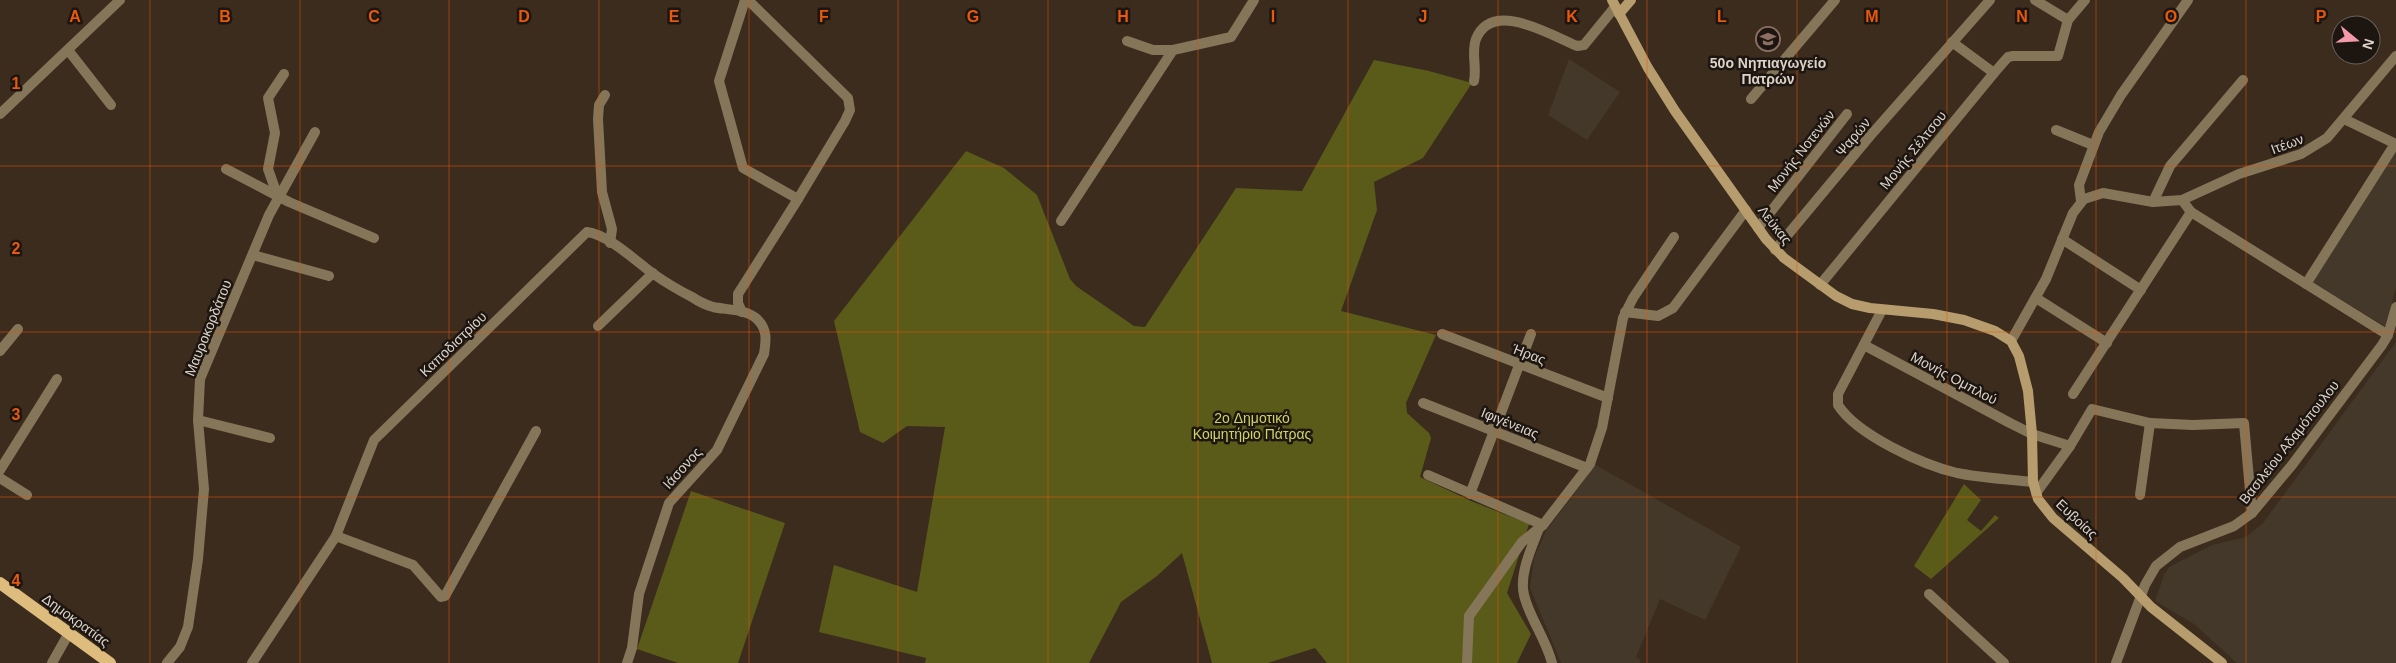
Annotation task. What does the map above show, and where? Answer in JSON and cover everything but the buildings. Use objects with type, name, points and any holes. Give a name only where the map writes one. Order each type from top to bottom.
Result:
[{"type":"main road","points":[[1616,7],[1631,0]]},
{"type":"main road","name":"Λεύκας","points":[[1616,7],[1658,86],[1775,250],[1820,285],[1852,304],[1882,310],[1933,314],[1964,320],[1994,331],[2011,341]]},
{"type":"main road","name":"Ευβοίας","points":[[2011,341],[2019,356],[2024,374],[2032,434],[2033,482],[2043,507],[2141,596],[2222,663]]},
{"type":"main road","name":"Δημοκρατίας","points":[[0,583],[110,663]]},
{"type":"street","points":[[0,114],[120,0]]},
{"type":"street","points":[[742,312],[738,303],[738,294],[798,199],[846,121],[850,110],[848,98],[746,0],[719,81],[743,168],[798,199]]},
{"type":"street","points":[[1127,41],[1152,50],[1173,50],[1231,37],[1254,0]]},
{"type":"street","points":[[1751,99],[1835,0]]},
{"type":"street","name":"Ψαρών","points":[[1775,250],[1990,0]]},
{"type":"street","points":[[2035,0],[2068,20],[2085,0]]},
{"type":"street","points":[[2011,341],[2036,298],[2073,213],[2081,201],[2079,185],[2093,145],[2121,95],[2188,0]]},
{"type":"street","points":[[1474,81],[1476,70],[1475,40],[1491,16],[1499,14],[1512,15],[1577,46],[1584,45],[1616,7]]},
{"type":"street","name":"Μονής Σέλτσου","points":[[1820,285],[2008,57],[2058,56],[2068,20]]},
{"type":"street","points":[[1952,42],[1994,74]]},
{"type":"street","points":[[68,50],[111,105]]},
{"type":"street","points":[[1061,221],[1173,50]]},
{"type":"street","name":"Ιτέων","points":[[2081,201],[2088,196],[2103,193],[2153,202],[2182,200],[2239,174],[2315,148],[2344,119],[2396,56]]},
{"type":"street","points":[[278,197],[268,169],[275,133],[268,98],[284,74]]},
{"type":"street","points":[[2153,202],[2170,166],[2243,80]]},
{"type":"street","points":[[605,95],[599,105],[598,119],[602,192],[612,229],[610,243]]},
{"type":"street","name":"Μονής Νοτενών","points":[[1758,228],[1847,114]]},
{"type":"street","points":[[2306,284],[2396,144],[2344,119]]},
{"type":"street","points":[[2056,130],[2093,145]]},
{"type":"street","name":"Μαυροκορδάτου","points":[[166,663],[180,647],[188,626],[197,568],[204,476],[198,420],[202,373],[278,197],[315,132]]},
{"type":"street","points":[[226,169],[278,197],[374,238]]},
{"type":"street","points":[[2182,200],[2191,212],[2388,335]]},
{"type":"street","points":[[1625,312],[1658,316],[1673,308],[1746,210]]},
{"type":"street","points":[[2072,394],[2191,212]]},
{"type":"street","name":"Καποδιστρίου","points":[[252,663],[336,536],[371,446],[379,434],[584,234],[593,233],[653,273],[709,306],[742,312],[755,317],[764,327]]},
{"type":"street","points":[[1467,663],[1469,616],[1522,542],[1541,526],[1587,468],[1598,443],[1625,312],[1674,237]]},
{"type":"street","points":[[2062,240],[2140,290]]},
{"type":"street","points":[[253,255],[329,276]]},
{"type":"street","points":[[598,326],[653,273]]},
{"type":"street","points":[[2036,298],[2107,343]]},
{"type":"street","name":"Βασιλείου Αδαμόπουλου","points":[[2116,663],[2148,579],[2165,557],[2180,547],[2234,526],[2252,513],[2292,465],[2388,335],[2396,307]]},
{"type":"street","points":[[1882,310],[1838,394],[1838,405],[1854,421],[1883,441],[1943,469],[1958,473],[2033,482]]},
{"type":"street","name":"Ιάσονος","points":[[627,663],[632,648],[639,594],[670,503],[717,450],[764,354],[766,340],[764,327]]},
{"type":"street","points":[[0,351],[18,329]]},
{"type":"street","name":"Ήρας","points":[[1442,334],[1608,398]]},
{"type":"street","points":[[1470,494],[1495,433],[1531,334]]},
{"type":"street","name":"Μονής Ομπλού","points":[[1864,345],[2032,434],[2070,446]]},
{"type":"street","points":[[0,470],[57,379]]},
{"type":"street","name":"Ιφιγένειας","points":[[1423,403],[1587,468]]},
{"type":"street","points":[[2036,493],[2070,446],[2092,409],[2150,423],[2193,425],[2244,423],[2252,513]]},
{"type":"street","points":[[198,420],[270,438]]},
{"type":"street","points":[[2140,495],[2150,423]]},
{"type":"street","points":[[336,536],[412,565],[442,597],[445,596],[536,431]]},
{"type":"street","points":[[1428,475],[1541,526]]},
{"type":"street","points":[[0,478],[27,495]]},
{"type":"street","points":[[1541,526],[1526,566],[1523,593],[1546,643],[1552,663]]},
{"type":"street","points":[[1929,594],[2004,663]]},
{"type":"street","points":[[52,663],[69,633]]},
{"type":"shaded area","points":[[1569,59],[1620,92],[1587,140],[1548,115]]},
{"type":"shaded area","points":[[2396,152],[2396,287],[2386,327],[2313,282]]},
{"type":"shaded area","points":[[2396,342],[2396,663],[2237,663],[2194,624],[2155,601],[2164,575],[2169,567],[2212,545],[2246,537],[2263,523]]},
{"type":"shaded area","points":[[1594,464],[1741,547],[1705,620],[1660,599],[1636,657],[1641,660],[1640,663],[1561,663],[1530,588],[1534,558],[1546,531]]},
{"type":"green space","name":"2o Δημοτικό Κοιμητήριο Πάτρας","points":[[1374,60],[1429,71],[1472,83],[1423,158],[1374,182],[1377,210],[1341,311],[1436,335],[1406,403],[1407,413],[1429,433],[1431,438],[1420,477],[1471,501],[1529,524],[1507,593],[1531,634],[1517,663],[1327,663],[1315,648],[1268,663],[1212,663],[1182,553],[1157,576],[1121,602],[1089,663],[925,663],[926,658],[819,632],[834,565],[917,592],[945,427],[907,426],[883,443],[860,432],[834,321],[966,151],[1004,168],[1037,195],[1070,279],[1076,286],[1134,326],[1145,327],[1236,188],[1302,191]]},
{"type":"green space","points":[[1964,484],[1981,500],[1967,520],[1981,531],[1995,515],[1999,518],[1931,579],[1914,566]]},
{"type":"green space","points":[[691,491],[785,523],[738,663],[678,663],[637,649]]},
{"type":"place","name":"50o Νηπιαγωγείο Πατρών","points":[[1768,39]]}]
